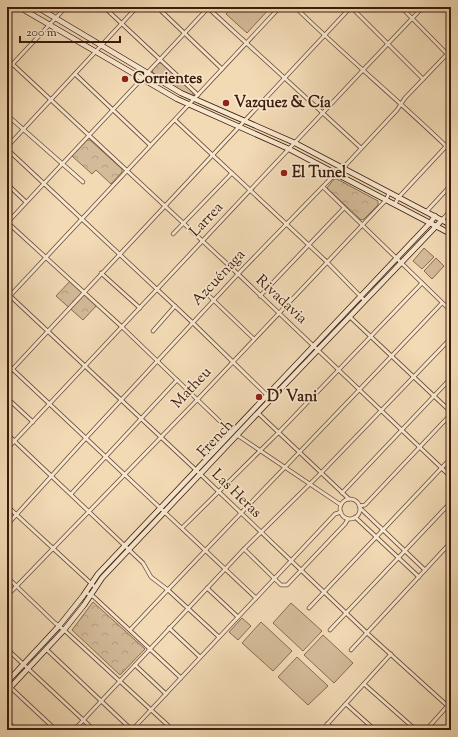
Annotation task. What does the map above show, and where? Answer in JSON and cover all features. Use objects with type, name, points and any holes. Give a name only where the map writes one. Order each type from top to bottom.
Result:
[{"type":"main road","points":[[19,7],[188,105],[289,150],[336,173],[451,234]]},
{"type":"main road","points":[[37,7],[194,100],[295,143],[451,225]]},
{"type":"main road","name":"French","points":[[198,472],[258,413],[269,397],[314,346],[430,223],[434,216]]},
{"type":"main road","name":"French","points":[[9,689],[64,630],[88,594],[91,583],[98,574],[124,546],[162,510],[232,433],[318,350],[442,220]]},
{"type":"main road","name":"French","points":[[7,682],[96,587],[162,510]]},
{"type":"street","points":[[7,70],[66,7]]},
{"type":"street","points":[[104,7],[198,95]]},
{"type":"street","points":[[137,7],[7,148],[193,323],[269,397]]},
{"type":"street","points":[[157,7],[222,69]]},
{"type":"street","points":[[232,433],[122,327],[7,222],[208,7],[361,148]]},
{"type":"street","points":[[8,296],[280,7]]},
{"type":"street","points":[[295,7],[363,70],[402,103],[446,146]]},
{"type":"street","points":[[7,374],[351,7],[423,79]]},
{"type":"street","points":[[401,7],[451,58]]},
{"type":"street","name":"Larrea","points":[[7,450],[289,150],[387,43],[423,7]]},
{"type":"street","name":"Azcuénaga","points":[[7,525],[51,475],[238,274],[336,173],[343,168],[451,50]]},
{"type":"street","name":"Rivadavia","points":[[7,59],[164,207],[238,274],[360,390],[381,412],[451,477]]},
{"type":"street","points":[[75,74],[150,145]]},
{"type":"street","points":[[7,115],[83,182]]},
{"type":"street","points":[[175,120],[327,262],[365,301]]},
{"type":"street","points":[[395,204],[398,198],[451,141]]},
{"type":"street","points":[[173,234],[232,173]]},
{"type":"street","points":[[7,184],[26,202]]},
{"type":"street","points":[[426,212],[451,186]]},
{"type":"street","points":[[323,187],[451,311]]},
{"type":"street","name":"Matheu","points":[[7,596],[197,400],[232,361],[386,200],[389,193]]},
{"type":"street","points":[[260,296],[344,208]]},
{"type":"street","name":"French","points":[[442,220],[451,210]]},
{"type":"street","points":[[101,273],[140,308]]},
{"type":"street","points":[[182,528],[278,433],[422,283]]},
{"type":"street","points":[[205,292],[254,339]]},
{"type":"street","name":"Las Heras","points":[[8,296],[48,331],[141,418],[300,571],[451,709]]},
{"type":"street","points":[[130,630],[442,303]]},
{"type":"street","points":[[153,331],[175,306]]},
{"type":"street","points":[[350,317],[451,413],[365,505],[360,507]]},
{"type":"street","points":[[74,730],[260,532],[322,473],[451,338]]},
{"type":"street","points":[[7,364],[256,598]]},
{"type":"street","points":[[342,493],[451,378]]},
{"type":"street","points":[[71,494],[177,380]]},
{"type":"street","points":[[7,398],[33,422]]},
{"type":"street","points":[[258,413],[342,493],[349,499],[355,501],[425,570]]},
{"type":"street","points":[[7,434],[129,550],[145,566],[151,577],[168,590],[219,637]]},
{"type":"street","points":[[237,435],[341,505]]},
{"type":"street","points":[[309,608],[451,458]]},
{"type":"street","points":[[349,499],[344,501],[341,505],[342,515],[348,519],[355,518],[359,513],[360,507]]},
{"type":"street","points":[[330,630],[451,502]]},
{"type":"street","points":[[7,506],[52,549],[96,587]]},
{"type":"street","points":[[46,649],[132,730],[335,514],[341,512]]},
{"type":"street","points":[[355,518],[419,577]]},
{"type":"street","points":[[244,549],[282,585],[287,585],[348,519]]},
{"type":"street","points":[[351,650],[451,542]]},
{"type":"street","points":[[7,577],[173,730]]},
{"type":"street","points":[[207,588],[238,618]]},
{"type":"street","points":[[88,594],[130,630],[181,678]]},
{"type":"street","points":[[170,628],[200,657]]},
{"type":"street","points":[[7,649],[94,730]]},
{"type":"street","points":[[322,730],[391,654]]},
{"type":"street","points":[[135,665],[166,694]]},
{"type":"street","points":[[364,684],[416,730]]},
{"type":"street","points":[[9,689],[56,730]]},
{"type":"street","points":[[426,730],[451,702]]},
{"type":"street","points":[[346,704],[375,730]]},
{"type":"street","points":[[7,721],[16,730]]},
{"type":"street","points":[[327,724],[334,730]]},
{"type":"green space","points":[[232,7],[271,7],[247,33],[226,14]]},
{"type":"green space","points":[[159,63],[162,63],[193,92],[193,95],[192,96],[181,91],[153,73],[152,70]]},
{"type":"green space","points":[[87,140],[90,140],[122,169],[122,172],[111,184],[96,170],[92,174],[72,156]]},
{"type":"green space","points":[[334,179],[337,179],[378,201],[378,205],[364,219],[361,220],[327,188]]},
{"type":"green space","points":[[424,248],[434,257],[422,269],[413,261]]},
{"type":"green space","points":[[436,258],[444,266],[432,279],[424,271]]},
{"type":"green space","points":[[71,280],[97,305],[83,320],[56,296]]},
{"type":"green space","points":[[93,602],[145,649],[120,675],[72,630]]},
{"type":"green space","points":[[291,603],[322,631],[303,651],[273,623]]},
{"type":"green space","points":[[242,618],[251,626],[238,640],[229,632]]},
{"type":"green space","points":[[261,622],[292,651],[273,671],[242,643]]},
{"type":"green space","points":[[323,635],[353,663],[334,683],[304,655]]},
{"type":"green space","points":[[297,657],[328,686],[308,705],[278,677]]},
{"type":"place","name":"Corrientes","points":[[125,79]]},
{"type":"place","name":"Vazquez & Cía","points":[[226,103]]},
{"type":"place","name":"El Tunel","points":[[284,173]]},
{"type":"place","name":"D' Vani","points":[[259,397]]}]
